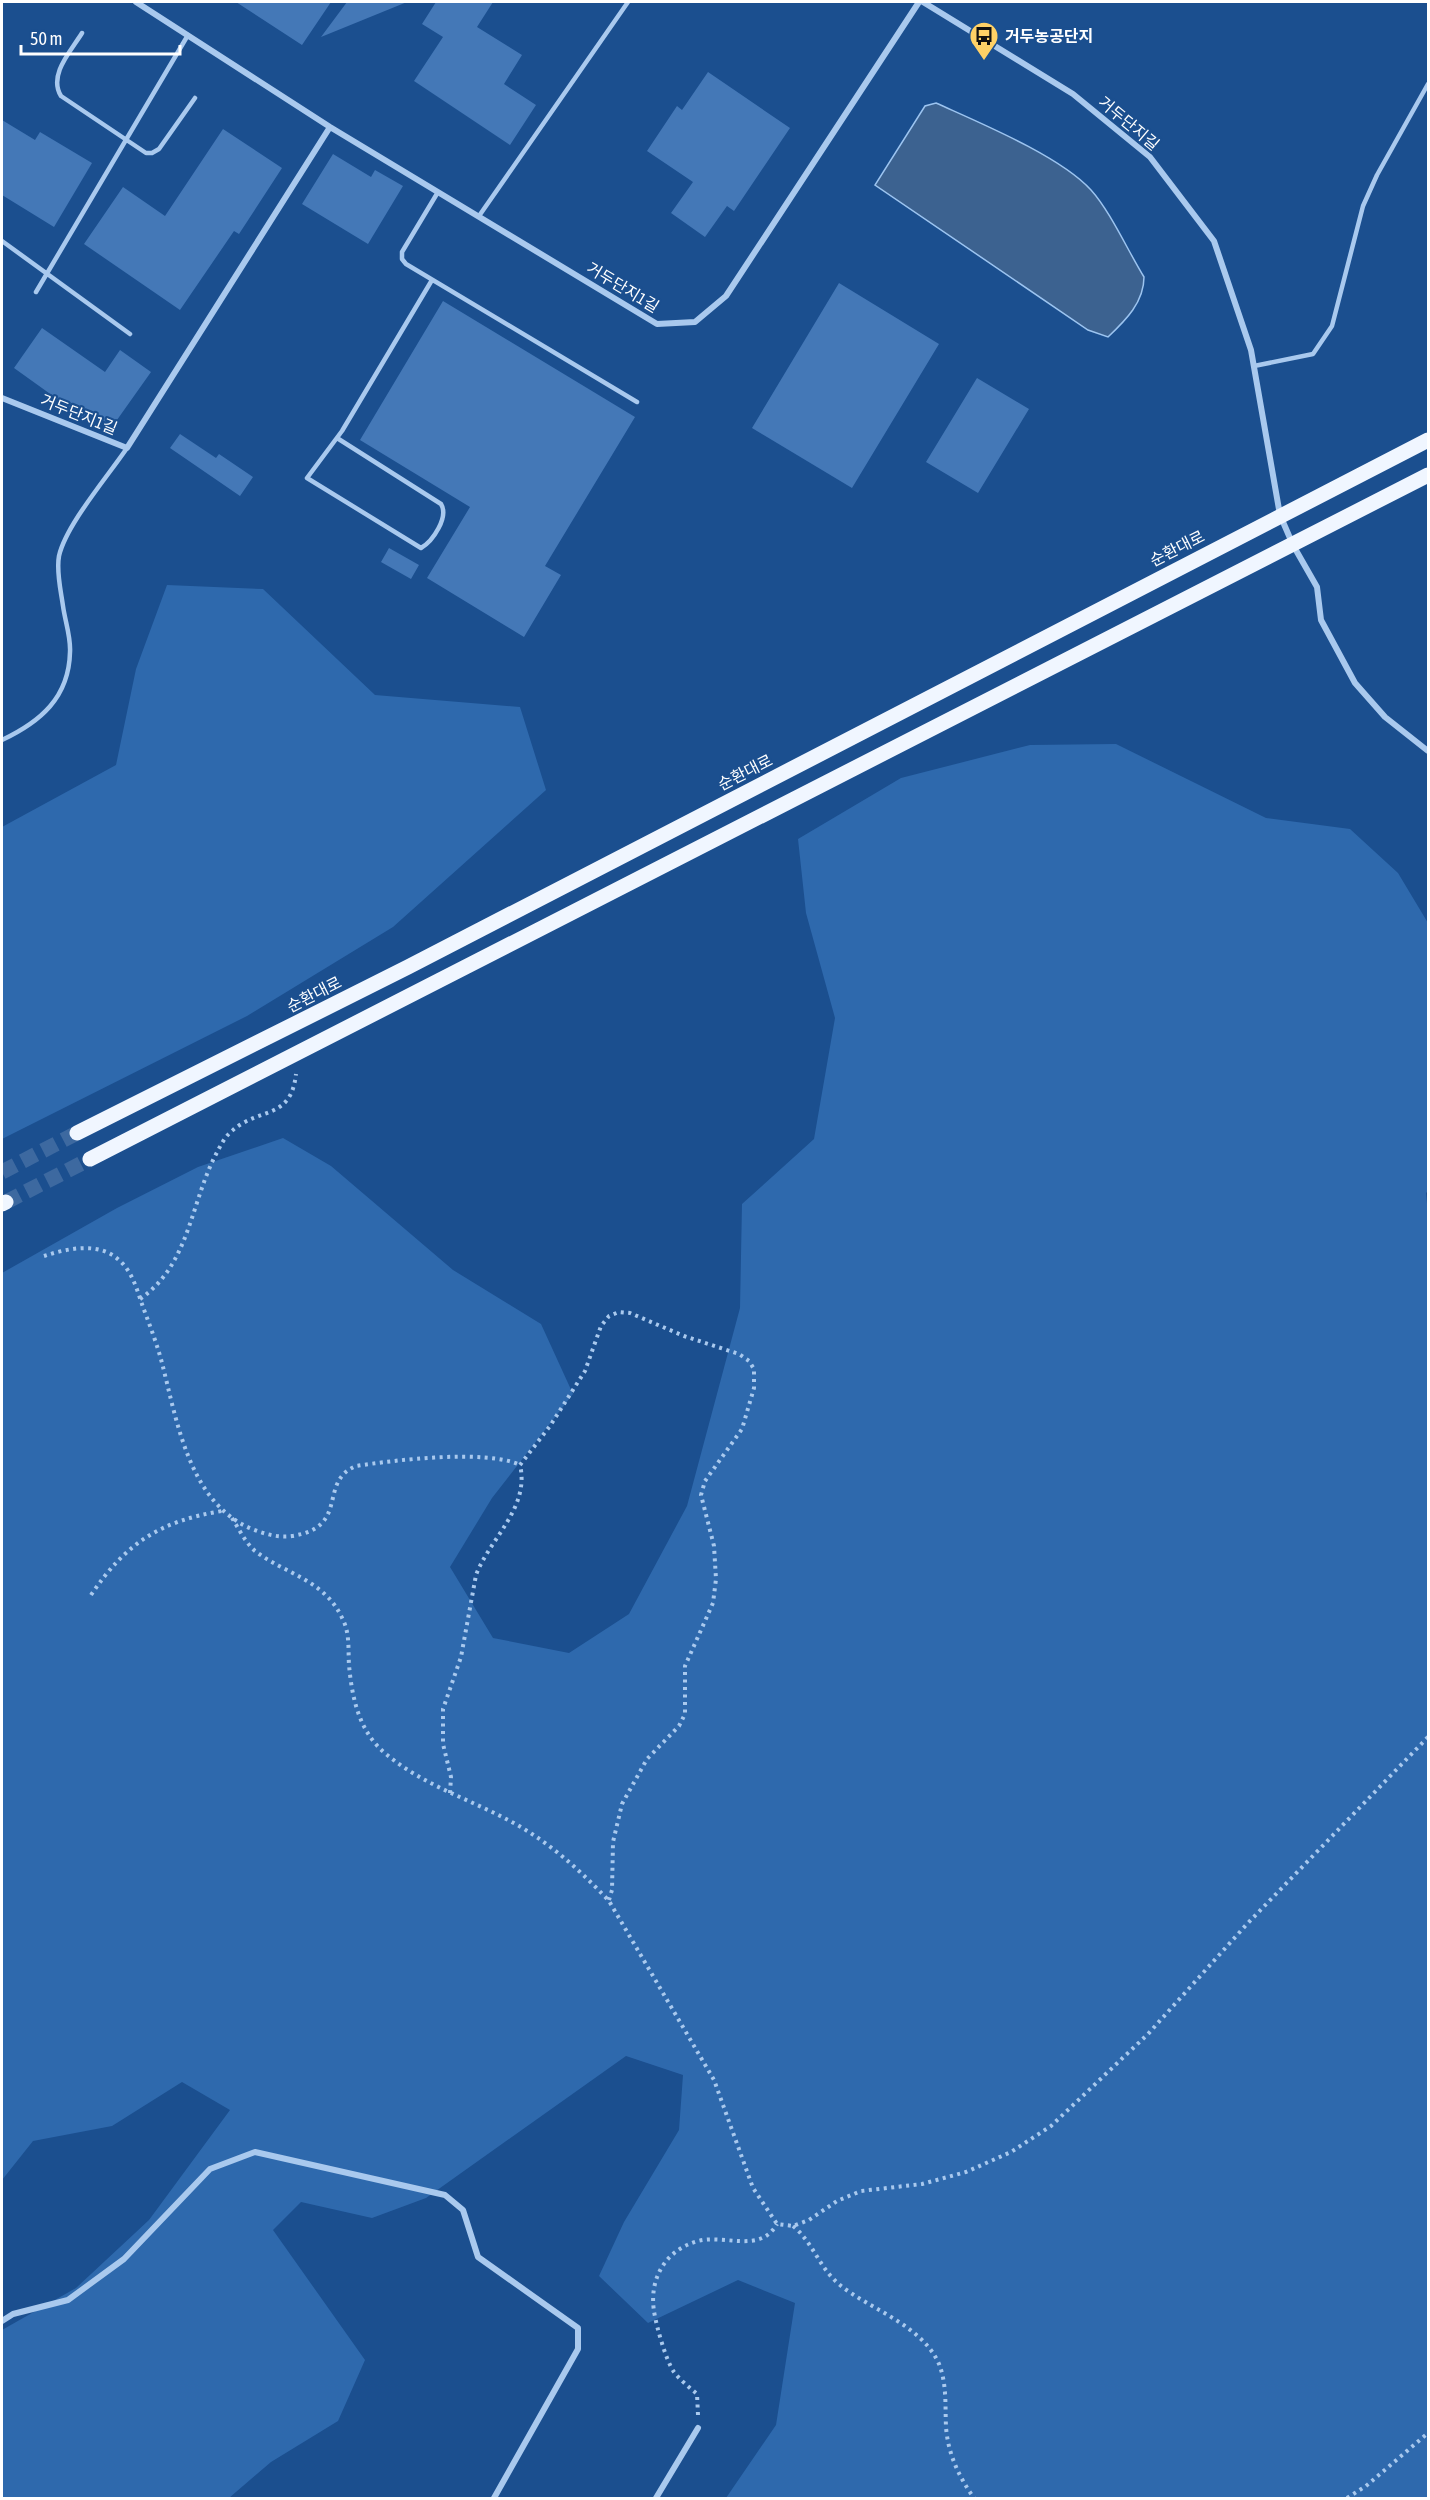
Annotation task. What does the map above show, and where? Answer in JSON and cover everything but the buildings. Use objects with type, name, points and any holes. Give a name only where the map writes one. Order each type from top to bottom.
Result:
[{"type":"main road","name":"순환대로","points":[[77,1133],[419,961],[1428,440]]},
{"type":"main road","points":[[90,1159],[1428,475]]},
{"type":"street","name":"거두단지1길","points":[[136,2],[330,127],[657,324],[695,322],[726,296],[921,2]]},
{"type":"street","name":"거두단지길","points":[[921,2],[1073,94],[1150,157],[1214,241],[1251,350],[1281,514],[1293,545],[1317,587],[1321,620],[1355,683],[1385,717],[1428,751]]},
{"type":"street","name":"거두단지1길","points":[[2,398],[128,448],[330,127]]},
{"type":"street","points":[[2,2321],[13,2314],[68,2300],[124,2259],[210,2169],[255,2152],[445,2195],[463,2210],[478,2257],[578,2328],[578,2349],[494,2499]]},
{"type":"street","points":[[656,2499],[699,2428]]},
{"type":"lane","points":[[478,216],[628,2]]},
{"type":"lane","points":[[82,33],[55,79],[56,89],[61,96],[146,153],[159,149],[195,98]]},
{"type":"lane","points":[[36,292],[188,35]]},
{"type":"lane","points":[[1254,366],[1313,354],[1332,326],[1363,206],[1377,175],[1428,84]]},
{"type":"lane","points":[[438,192],[402,252],[402,259],[406,264],[637,402]]},
{"type":"lane","points":[[2,241],[130,334]]},
{"type":"lane","points":[[337,438],[441,504],[444,516],[426,545],[421,548],[307,478],[337,438],[432,279]]},
{"type":"lane","points":[[2,740],[44,714],[58,696],[66,675],[70,651],[60,585],[59,557],[68,534],[128,448]]},
{"type":"path","points":[[140,1299],[162,1282],[175,1262],[210,1166],[223,1141],[233,1130],[280,1109],[288,1102],[295,1086],[296,1074]]},
{"type":"path","points":[[44,1256],[75,1248],[97,1249],[109,1253],[122,1262],[129,1272],[140,1299],[159,1355],[183,1444],[203,1483],[222,1510],[232,1518],[264,1533],[290,1536],[314,1529],[329,1516],[337,1481],[345,1471],[356,1466],[469,1457],[509,1460],[520,1465]]},
{"type":"path","points":[[520,1465],[550,1426],[585,1371],[601,1326],[609,1316],[619,1312],[630,1313],[684,1336],[739,1354],[749,1361],[754,1369],[754,1388],[742,1429],[705,1481],[701,1495],[714,1546],[716,1579],[713,1603],[685,1666],[685,1714],[679,1726],[647,1759],[622,1804],[612,1842],[612,1890],[609,1900]]},
{"type":"path","points":[[450,1793],[451,1777],[443,1744],[443,1709],[461,1657],[476,1575],[481,1562],[509,1520],[523,1478],[520,1465]]},
{"type":"path","points":[[91,1595],[116,1561],[145,1536],[195,1515],[222,1510]]},
{"type":"path","points":[[232,1518],[254,1550],[303,1578],[338,1609],[347,1634],[355,1700],[368,1735],[387,1756],[450,1793],[513,1822],[542,1841],[588,1878],[609,1900],[714,2080],[753,2188],[777,2223],[793,2226],[806,2237],[821,2267],[840,2285],[899,2323],[930,2350],[943,2375],[950,2452],[974,2499]]},
{"type":"path","points":[[793,2226],[809,2220],[837,2201],[861,2191],[922,2184],[966,2172],[1011,2152],[1051,2126],[1148,2034],[1268,1901],[1428,1737]]},
{"type":"path","points":[[699,2428],[697,2394],[673,2371],[655,2317],[653,2285],[667,2260],[684,2247],[698,2241],[752,2241],[772,2233],[777,2223]]},
{"type":"path","points":[[1347,2499],[1366,2486],[1428,2433]]},
{"type":"shaded area","points":[[936,103],[1040,153],[1077,177],[1098,199],[1144,277],[1141,295],[1133,310],[1108,337],[1088,330],[875,185],[925,106]]},
{"type":"shaded area","points":[[167,585],[263,589],[375,695],[520,707],[546,790],[393,927],[247,1016],[2,1139],[2,827],[116,765],[136,669]]},
{"type":"shaded area","points":[[1116,744],[1266,818],[1350,829],[1398,873],[1428,923],[1428,1191],[1426,1193],[1428,1214],[1428,2498],[726,2498],[776,2425],[795,2303],[738,2280],[648,2323],[599,2276],[624,2222],[679,2130],[683,2075],[626,2056],[426,2198],[372,2218],[301,2202],[273,2230],[365,2360],[338,2421],[271,2462],[229,2498],[2,2498],[2,2330],[76,2288],[149,2220],[230,2110],[182,2082],[112,2126],[33,2141],[2,2180],[2,1273],[117,1208],[198,1167],[283,1138],[331,1166],[453,1270],[541,1324],[573,1394],[492,1498],[450,1567],[493,1638],[569,1653],[629,1614],[687,1506],[740,1308],[742,1204],[814,1139],[835,1018],[806,913],[798,839],[901,778],[1030,745]]},
{"type":"tunnel","points":[[2,1172],[77,1133]]},
{"type":"tunnel","points":[[6,1202],[90,1159]]},
{"type":"place","name":"거두농공단지","points":[[984,62]]}]
